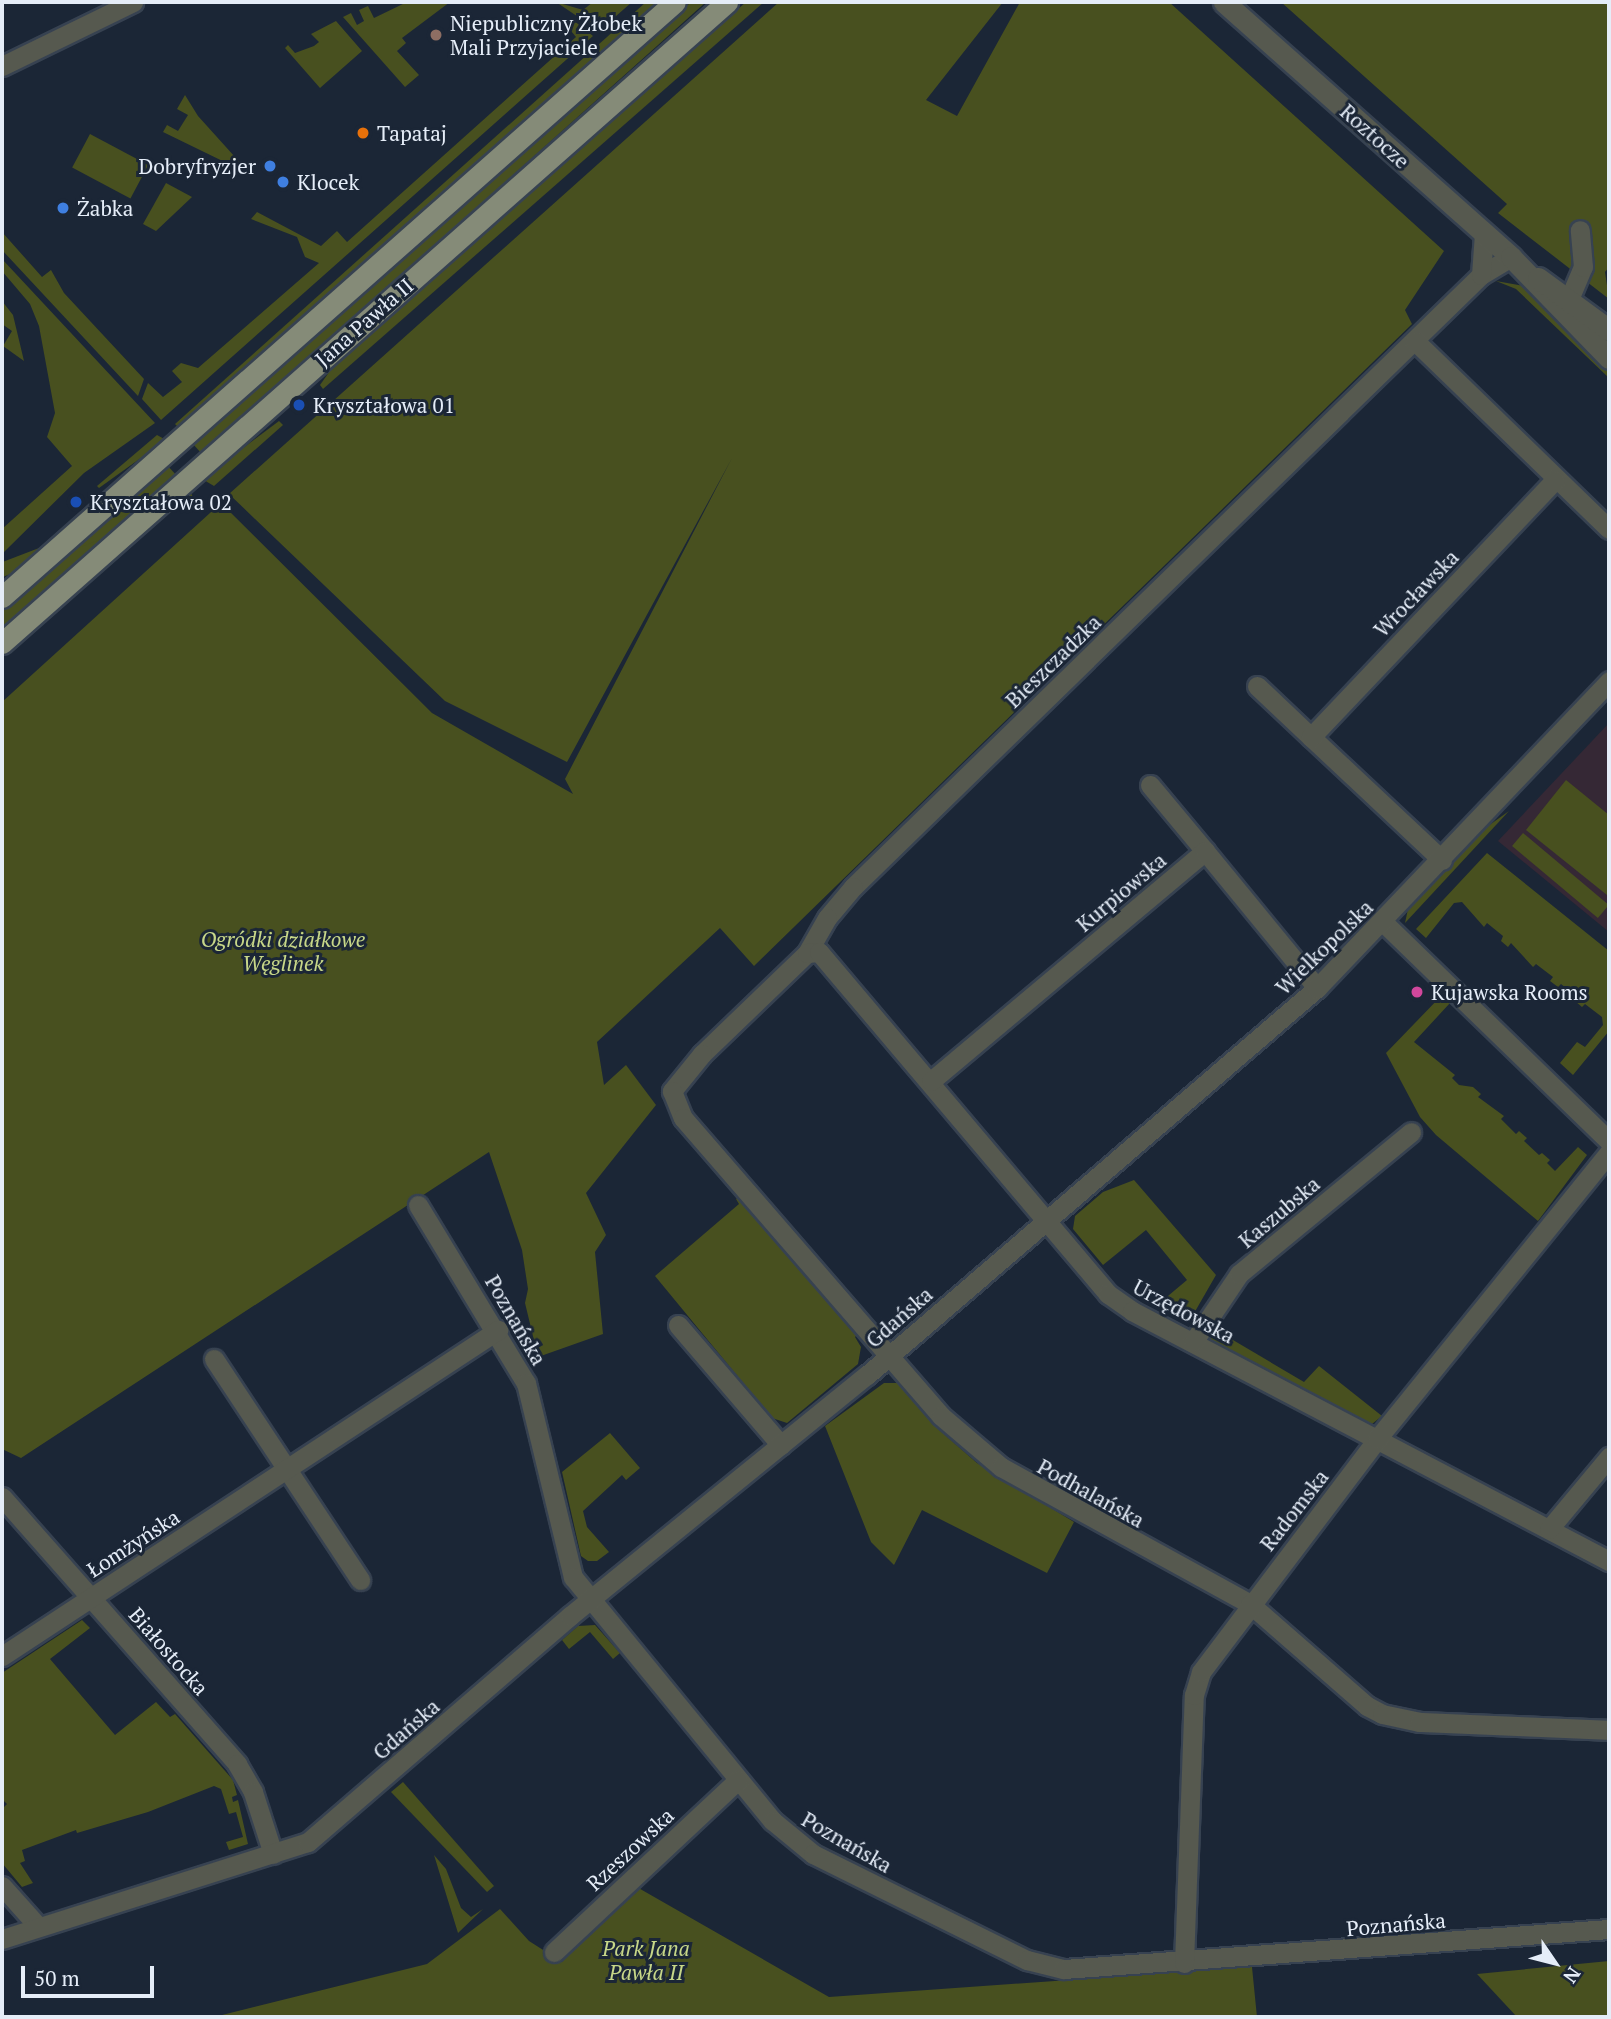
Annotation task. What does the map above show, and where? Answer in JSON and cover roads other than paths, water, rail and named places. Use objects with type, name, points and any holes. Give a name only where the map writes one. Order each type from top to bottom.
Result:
[{"type":"main road","name":"Jana Pawła II","points":[[2,597],[676,2]]},
{"type":"main road","name":"Jana Pawła II","points":[[2,643],[727,2]]},
{"type":"street","points":[[2,66],[133,2]]},
{"type":"street","name":"Roztocze","points":[[1224,2],[1518,263],[1570,298],[1609,330]]},
{"type":"street","points":[[1570,298],[1583,267],[1580,230]]},
{"type":"street","points":[[1481,275],[1484,233]]},
{"type":"street","name":"Roztocze","points":[[1518,263],[1553,305],[1609,358]]},
{"type":"street","name":"Bieszczadzka","points":[[671,1091],[702,1054],[807,953],[827,918],[853,887],[1481,275],[1518,263]]},
{"type":"street","points":[[1415,341],[1555,480],[1609,529]]},
{"type":"street","name":"Wrocławska","points":[[1311,737],[1555,480]]},
{"type":"street","name":"Wielkopolska","points":[[1047,1222],[1317,988],[1442,860],[1609,681]]},
{"type":"street","points":[[1257,686],[1442,860]]},
{"type":"street","points":[[1150,785],[1317,988]]},
{"type":"street","name":"Kurpiowska","points":[[931,1081],[1205,851]]},
{"type":"street","points":[[1383,922],[1609,1141]]},
{"type":"street","name":"Urzędowska","points":[[807,953],[820,952],[1108,1294],[1193,1342],[1609,1561]]},
{"type":"street","name":"Podhalańska","points":[[671,1091],[682,1118],[889,1355],[980,1453],[1086,1518],[1250,1604],[1367,1706],[1382,1714],[1419,1723],[1609,1730]]},
{"type":"street","name":"Kaszubska","points":[[1193,1342],[1239,1275],[1411,1132]]},
{"type":"street","name":"Radomska","points":[[1184,1963],[1194,1695],[1201,1672],[1377,1440],[1609,1152]]},
{"type":"street","name":"Poznańska","points":[[418,1205],[498,1330],[527,1383],[568,1569],[738,1780],[796,1843],[1027,1960],[1064,1969],[1184,1963],[1609,1929]]},
{"type":"street","name":"Gdańska","points":[[2,1938],[36,1924],[308,1842],[592,1598],[781,1446],[1047,1222]]},
{"type":"street","points":[[678,1325],[781,1446]]},
{"type":"street","name":"Łomżyńska","points":[[2,1656],[498,1330]]},
{"type":"street","points":[[214,1359],[360,1580]]},
{"type":"street","points":[[1549,1530],[1609,1457]]},
{"type":"street","name":"Białostocka","points":[[2,1497],[237,1764],[253,1792],[272,1854]]},
{"type":"street","name":"Rzeszowska","points":[[554,1952],[738,1780]]},
{"type":"street","points":[[2,1886],[36,1924]]},
{"type":"place","name":"Niepubliczny Żłobek Mali Przyjaciele","points":[[436,35]]},
{"type":"place","name":"Tapataj","points":[[363,133]]},
{"type":"place","name":"Dobryfryzjer","points":[[270,166]]},
{"type":"place","name":"Klocek","points":[[283,182]]},
{"type":"place","name":"Żabka","points":[[63,208]]},
{"type":"place","name":"Kryształowa 01","points":[[299,405]]},
{"type":"place","name":"Kryształowa 02","points":[[76,502]]},
{"type":"place","name":"Kujawska Rooms","points":[[1417,992]]},
{"type":"park label","name":"Ogródki działkowe Węglinek","points":[[283,951]]},
{"type":"park label","name":"Park Jana Pawła II","points":[[646,1960]]}]
